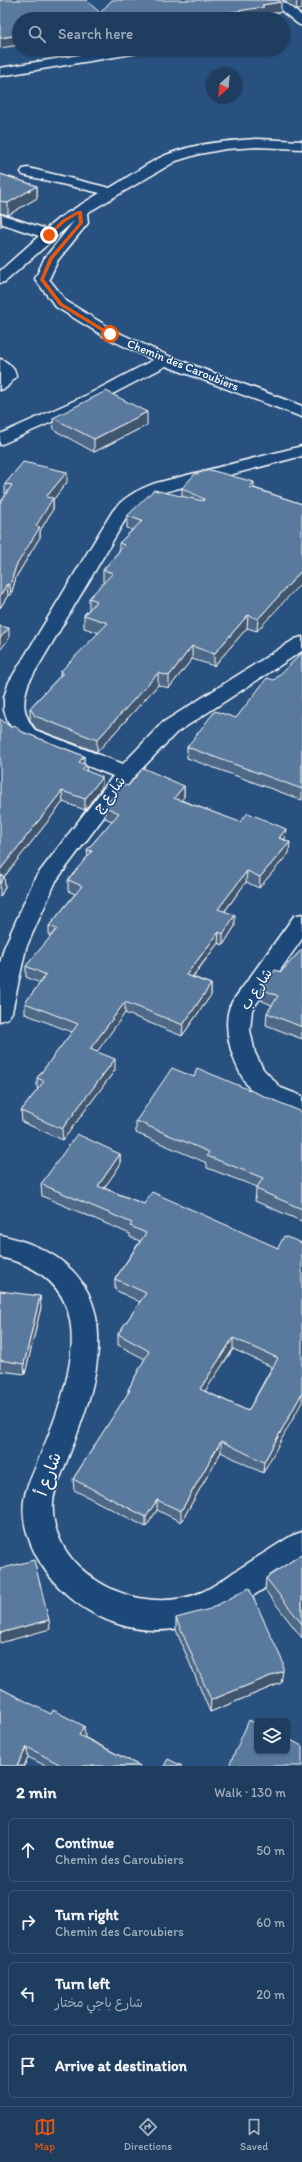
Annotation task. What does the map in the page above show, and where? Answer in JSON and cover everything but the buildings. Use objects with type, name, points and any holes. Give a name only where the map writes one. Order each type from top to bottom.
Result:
[{"type":"street","points":[[274,0],[289,12]]},
{"type":"street","points":[[290,13],[302,23]]},
{"type":"street","points":[[290,26],[302,23]]},
{"type":"street","points":[[0,66],[87,56]]},
{"type":"street","points":[[0,72],[95,56]]},
{"type":"street","points":[[0,279],[64,221],[171,158],[197,150],[226,145],[257,143],[302,145]]},
{"type":"street","points":[[28,172],[112,192]]},
{"type":"street","name":"Chemin des Caroubiers","points":[[80,211],[81,223],[51,258],[42,280],[61,304],[110,334],[165,360],[302,412]]},
{"type":"street","points":[[0,218],[49,235]]},
{"type":"street","points":[[0,440],[93,398],[165,360]]},
{"type":"street","points":[[0,364],[8,373],[8,376],[0,385]]},
{"type":"street","points":[[126,773],[28,735],[18,723],[13,709],[14,695],[19,682],[121,512],[131,502],[145,493],[162,487],[302,451]]},
{"type":"street","name":"شارع ج","points":[[0,1012],[16,948],[46,878],[126,773],[169,728],[302,643]]},
{"type":"street","name":"شارع ب","points":[[302,922],[240,1008],[238,1030],[242,1053],[254,1075],[272,1095],[302,1106]]},
{"type":"street","name":"شارع أ","points":[[0,1246],[28,1254],[48,1265],[65,1280],[78,1298],[85,1318],[87,1340],[77,1396],[38,1500],[42,1531],[48,1549],[62,1571],[80,1589],[103,1603],[129,1612],[156,1616],[184,1613],[210,1604],[302,1546]]},
{"type":"route","points":[[49,235],[64,221],[80,211],[81,223],[51,258],[42,280],[61,304],[110,334]]}]
